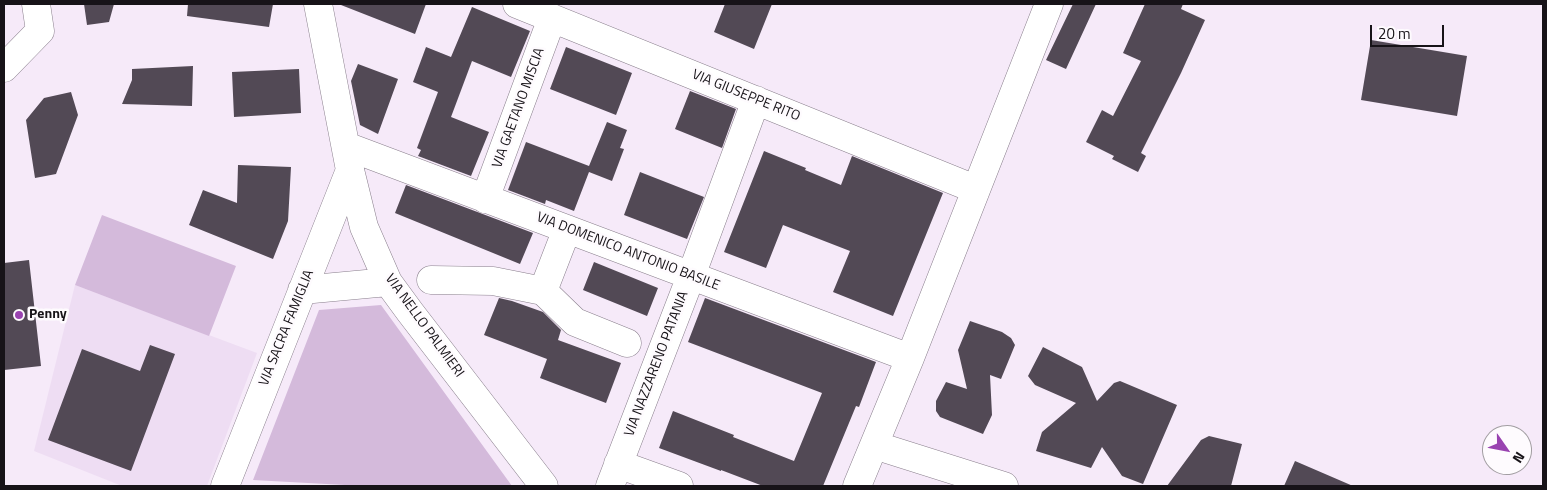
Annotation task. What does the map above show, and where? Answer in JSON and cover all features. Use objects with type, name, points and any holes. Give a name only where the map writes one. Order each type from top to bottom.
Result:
[{"type":"street","points":[[4,68],[40,31],[36,4]]},
{"type":"street","name":"VIA NELLO PALMIERI","points":[[318,4],[348,158],[364,227],[388,282],[544,486]]},
{"type":"street","name":"VIA GIUSEPPE RITO","points":[[517,4],[976,188]]},
{"type":"street","points":[[857,486],[910,358],[1049,4]]},
{"type":"street","name":"VIA GAETANO MISCIA","points":[[485,198],[552,18]]},
{"type":"street","name":"VIA NAZZARENO PATANIA","points":[[614,475],[691,276],[756,100]]},
{"type":"street","name":"VIA DOMENICO ANTONIO BASILE","points":[[348,158],[485,198],[910,358]]},
{"type":"street","name":"VIA SACRA FAMIGLIA","points":[[225,486],[302,290],[348,158]]},
{"type":"street","points":[[543,291],[567,229]]},
{"type":"street","points":[[431,280],[493,281],[543,291],[575,322],[627,343]]},
{"type":"street","points":[[302,290],[388,282]]},
{"type":"street","points":[[874,444],[1004,486]]},
{"type":"street","points":[[614,475],[679,486]]},
{"type":"shaded area","points":[[102,215],[236,266],[209,336],[75,285]]},
{"type":"shaded area","points":[[75,285],[257,353],[207,486],[122,486],[34,451]]},
{"type":"shaded area","points":[[381,305],[512,486],[363,486],[253,480],[319,310]]},
{"type":"building","points":[[84,4],[114,4],[109,22],[87,25]]},
{"type":"building","points":[[188,4],[273,4],[269,27],[187,16]]},
{"type":"building","points":[[341,4],[426,4],[415,34]]},
{"type":"building","points":[[725,4],[772,4],[754,49],[714,32]]},
{"type":"building","points":[[1073,4],[1096,4],[1066,69],[1046,60]]},
{"type":"building","points":[[1145,4],[1183,4],[1181,9],[1205,20],[1141,153],[1146,156],[1138,172],[1112,159],[1114,156],[1086,142],[1102,110],[1113,116],[1141,61],[1123,53]]},
{"type":"building","points":[[472,7],[530,31],[511,77],[472,61],[451,117],[489,132],[471,176],[418,156],[421,150],[417,148],[438,92],[413,82],[426,47],[451,57]]},
{"type":"building","points":[[1371,40],[1467,56],[1457,116],[1361,100]]},
{"type":"building","points":[[566,47],[632,73],[616,115],[550,89]]},
{"type":"building","points":[[358,64],[398,79],[378,134],[360,125],[351,81]]},
{"type":"building","points":[[193,66],[192,106],[122,104],[132,80],[132,69]]},
{"type":"building","points":[[299,69],[301,113],[234,117],[232,72]]},
{"type":"building","points":[[690,91],[736,109],[722,148],[675,129]]},
{"type":"building","points":[[71,92],[78,115],[56,174],[35,178],[26,120],[44,98]]},
{"type":"building","points":[[607,122],[627,130],[620,148],[624,149],[612,181],[589,172],[574,211],[546,200],[545,204],[508,190],[526,142],[589,166]]},
{"type":"building","points":[[764,151],[841,185],[852,156],[943,193],[893,316],[833,292],[850,251],[783,225],[766,268],[724,252]]},
{"type":"building","points":[[238,165],[291,167],[288,221],[273,259],[189,225],[203,190],[237,203]]},
{"type":"building","points":[[640,172],[704,197],[687,239],[624,215]]},
{"type":"building","points":[[406,185],[533,233],[520,264],[395,213]]},
{"type":"building","name":"Penny","points":[[29,260],[41,366],[4,370],[4,263]]},
{"type":"building","points":[[594,262],[658,288],[647,316],[583,290]]},
{"type":"building","points":[[499,298],[543,312],[561,330],[558,340],[621,363],[606,403],[540,378],[547,359],[484,335]]},
{"type":"building","points":[[705,298],[876,362],[859,407],[856,406],[823,486],[763,486],[659,448],[673,411],[794,461],[822,393],[688,342]]},
{"type":"building","points":[[970,321],[1002,332],[1011,338],[1015,345],[1001,379],[990,375],[992,415],[983,434],[940,417],[936,411],[936,401],[946,382],[967,389],[958,350]]},
{"type":"building","points":[[150,345],[175,354],[131,471],[48,440],[82,349],[140,371]]},
{"type":"building","points":[[1043,347],[1082,367],[1097,401],[1114,383],[1120,381],[1177,405],[1143,484],[1122,476],[1102,447],[1091,468],[1036,451],[1042,432],[1076,403],[1035,385],[1028,376]]},
{"type":"building","points":[[1209,436],[1242,444],[1231,486],[1167,486],[1201,440]]},
{"type":"building","points":[[1295,461],[1353,486],[1284,486]]},
{"type":"place","name":"Penny","points":[[19,315]]}]
